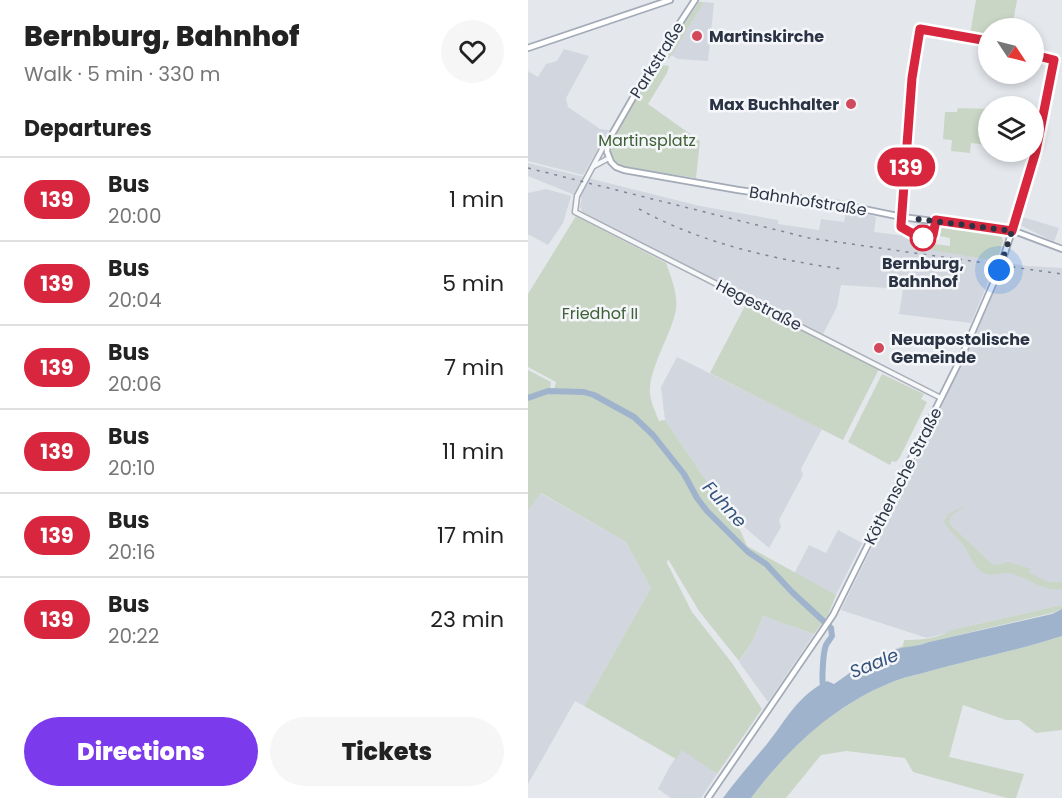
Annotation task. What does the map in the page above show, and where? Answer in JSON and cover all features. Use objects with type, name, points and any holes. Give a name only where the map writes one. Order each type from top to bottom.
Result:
[{"type":"main road","points":[[528,48],[670,0]]},
{"type":"main road","name":"Parkstraße","points":[[609,158],[607,143],[651,67],[695,0]]},
{"type":"main road","name":"Bahnhofstraße","points":[[609,158],[615,166],[624,170],[738,190],[839,204],[902,217],[1012,231],[1062,249]]},
{"type":"main road","name":"Köthensche Straße","points":[[708,798],[830,619],[942,399],[999,270],[1012,231]]},
{"type":"street","name":"Parkstraße","points":[[575,212],[577,196],[618,120],[620,121]]},
{"type":"street","points":[[591,168],[609,158]]},
{"type":"street","name":"Hegestraße","points":[[575,212],[942,399]]},
{"type":"shaded area","points":[[704,2],[714,3],[708,61],[678,59],[671,55]]},
{"type":"shaded area","points":[[564,49],[589,56],[566,98],[568,107],[600,129],[609,130],[583,175],[528,161],[528,71],[538,77],[546,64],[557,61]]},
{"type":"shaded area","points":[[528,163],[700,206],[778,220],[778,224],[819,230],[821,219],[844,222],[846,211],[867,214],[876,217],[874,232],[914,237],[933,248],[997,261],[1062,268],[1062,605],[951,630],[927,638],[841,610],[943,404],[1003,270],[993,270],[971,323],[899,314],[903,289],[841,285],[837,307],[823,334],[583,213],[580,207],[582,198],[528,176]]},
{"type":"shaded area","points":[[546,189],[571,196],[563,223],[548,245],[528,234],[528,193]]},
{"type":"shaded area","points":[[1022,217],[1059,228],[1054,242],[1022,226],[1019,223]]},
{"type":"shaded area","points":[[677,357],[822,429],[801,469],[803,475],[779,520],[781,527],[769,548],[729,514],[665,420],[661,387]]},
{"type":"shaded area","points":[[540,493],[626,542],[651,588],[584,706],[575,701],[528,784],[528,510]]},
{"type":"shaded area","points":[[838,530],[862,543],[836,595],[794,574],[809,545],[826,553]]},
{"type":"shaded area","points":[[763,616],[814,634],[768,702],[739,662],[752,642]]},
{"type":"shaded area","points":[[682,749],[717,774],[701,798],[671,798],[658,789]]},
{"type":"green space","points":[[976,0],[1017,0],[1014,18],[978,18],[978,35],[970,34]]},
{"type":"green space","points":[[699,2],[704,2],[669,59],[666,57],[666,50]]},
{"type":"green space","name":"Martinsplatz","points":[[661,65],[669,66],[667,73],[648,104],[700,141],[696,178],[623,167],[616,163],[610,151],[611,143],[654,68]]},
{"type":"green space","points":[[958,108],[978,109],[978,144],[971,143],[970,153],[951,151],[952,140],[943,139],[945,112],[957,112]]},
{"type":"green space","name":"Friedhof II","points":[[576,216],[666,263],[674,286],[676,309],[650,384],[652,404],[659,421],[665,420],[741,532],[747,546],[836,595],[828,615],[814,634],[763,616],[752,642],[739,661],[699,611],[668,559],[667,563],[692,612],[732,663],[762,709],[717,774],[682,750],[676,759],[584,706],[651,588],[626,542],[541,493],[528,510],[528,397],[534,395],[528,396],[528,370],[551,382],[550,389],[554,390],[556,382],[528,367],[528,294]]},
{"type":"green space","points":[[936,226],[1001,236],[1003,241],[997,261],[932,250],[933,244],[950,246],[950,238],[934,235]]},
{"type":"green space","points":[[747,302],[879,369],[843,440],[710,373]]},
{"type":"green space","points":[[882,374],[924,394],[921,399],[927,402],[900,457],[896,462],[892,461],[890,465],[848,442]]},
{"type":"green space","points":[[966,505],[950,517],[949,524],[992,564],[1008,562],[1031,569],[1029,573],[1049,582],[1062,582],[1062,589],[1041,586],[1009,573],[992,575],[982,572],[944,521],[949,514]]},
{"type":"green space","points":[[1062,605],[1062,609],[1052,613],[920,646],[895,649],[903,646],[904,640],[935,637],[951,630]]},
{"type":"green space","points":[[1062,636],[1062,730],[1036,733],[1019,720],[1006,720],[963,705],[949,757],[1024,774],[1016,798],[1007,798],[913,772],[905,758],[846,751],[821,755],[786,798],[751,798],[780,763],[813,731],[849,704],[869,693],[905,678]]},
{"type":"water","name":"Saale","points":[[1062,609],[1062,636],[905,678],[869,693],[849,704],[813,731],[780,763],[751,798],[723,798],[800,701],[827,681],[834,684],[888,651],[1052,614]]},
{"type":"waterway","name":"Fuhne","points":[[528,398],[548,391],[584,392],[634,417],[653,435],[684,474],[707,511],[748,552],[766,564],[831,628],[832,636],[826,645],[823,661],[824,691]]},
{"type":"railway","points":[[528,168],[809,238],[1062,274]]},
{"type":"railway","points":[[639,209],[687,231],[738,248],[763,255],[842,269]]},
{"type":"bus line","name":"139","points":[[978,39],[920,29],[912,78],[901,227],[924,238],[932,237],[936,220],[1012,231],[1036,151],[1054,60],[1044,57]]},
{"type":"place","name":"Martinskirche","points":[[697,36]]},
{"type":"place","name":"Max Buchhalter","points":[[851,104]]},
{"type":"place","name":"Bernburg, Bahnhof","points":[[923,238]]},
{"type":"place","name":"Neuapostolische Gemeinde","points":[[879,348]]},
{"type":"route","points":[[923,238],[917,219],[1012,231],[999,270]]}]
